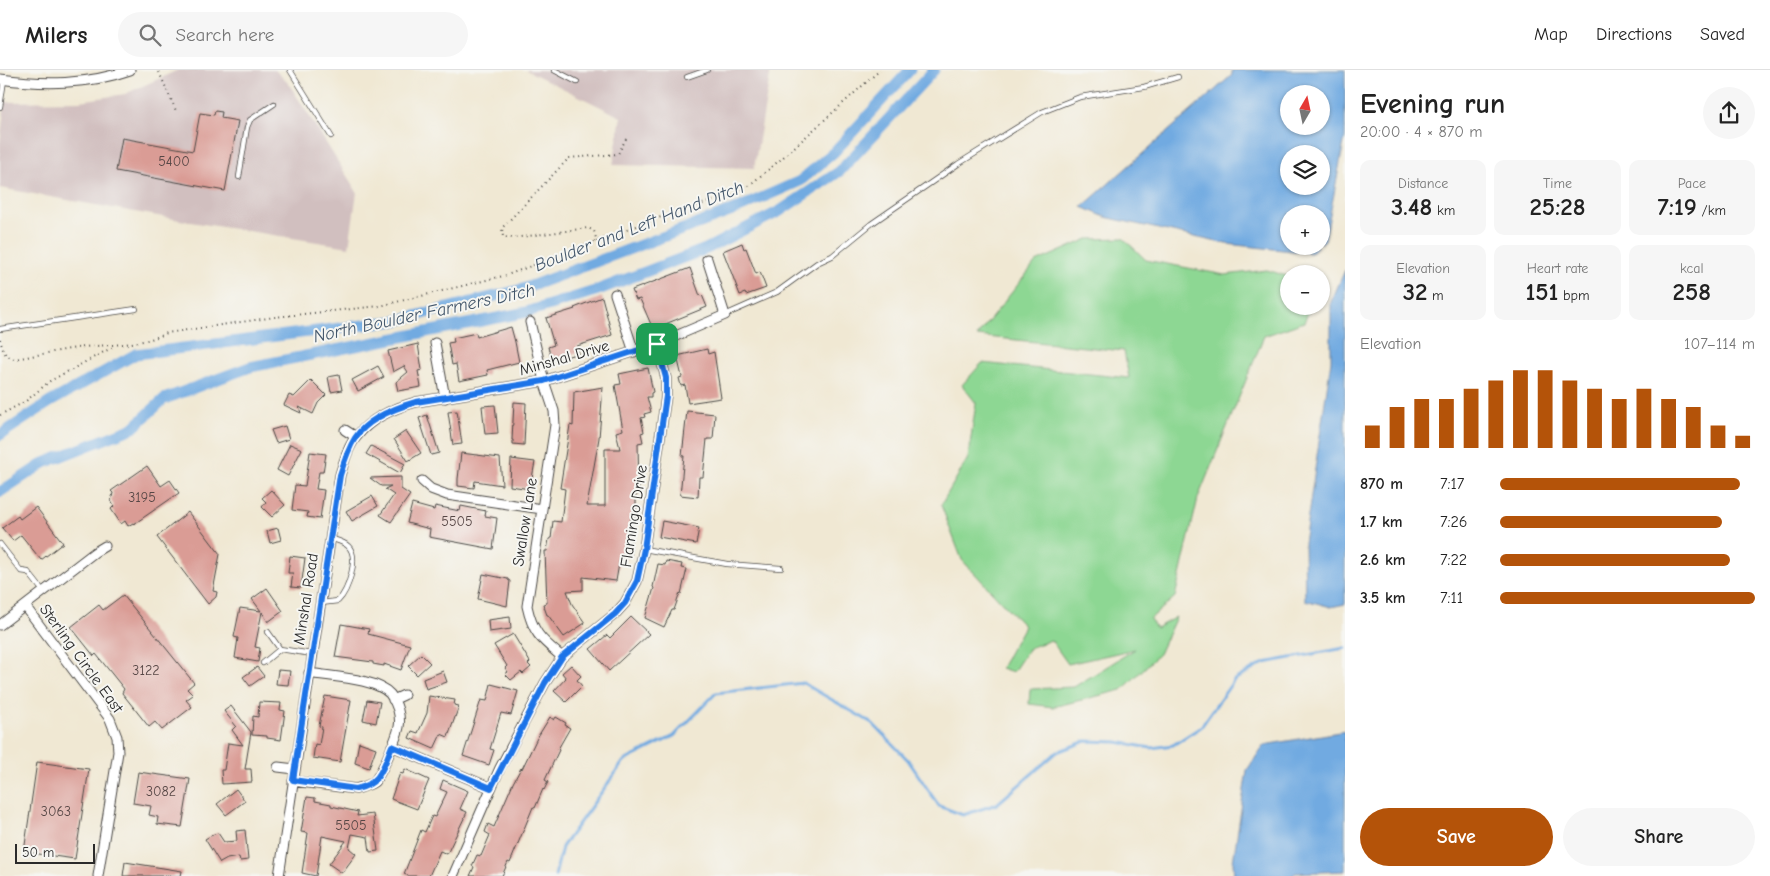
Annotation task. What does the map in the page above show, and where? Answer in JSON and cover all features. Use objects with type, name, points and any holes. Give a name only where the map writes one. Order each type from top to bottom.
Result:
[{"type":"street","points":[[2,80],[43,84],[72,83],[100,79],[130,70]]},
{"type":"street","points":[[707,259],[725,315]]},
{"type":"street","points":[[616,294],[634,352]]},
{"type":"street","name":"Minshal Drive","points":[[356,437],[367,426],[397,407],[416,402],[544,381],[657,344],[725,315]]},
{"type":"street","name":"Swallow Lane","points":[[530,322],[544,381],[554,411],[555,426],[527,606],[530,620],[538,636],[562,657]]},
{"type":"street","points":[[435,343],[445,398]]},
{"type":"street","name":"Flamingo Drive","points":[[453,876],[491,788],[545,683],[562,657],[615,614],[625,603],[637,581],[644,549],[666,396],[666,378],[657,344]]},
{"type":"street","points":[[345,430],[356,437]]},
{"type":"street","name":"Minshal Road","points":[[279,876],[340,475],[356,437]]},
{"type":"street","points":[[422,481],[431,489],[447,495],[542,509]]},
{"type":"street","points":[[0,625],[105,546]]},
{"type":"street","name":"Sterling Circle East","points":[[25,606],[110,719],[117,737],[118,752],[98,876]]},
{"type":"street","points":[[293,780],[356,789],[370,789],[380,774],[399,727],[400,715],[393,700],[390,694],[380,687],[370,683],[309,673]]},
{"type":"street","points":[[393,700],[404,695]]},
{"type":"street","points":[[392,746],[491,788]]},
{"type":"street","points":[[278,767],[295,769]]},
{"type":"lane","points":[[290,70],[331,136]]},
{"type":"lane","points":[[554,70],[577,82]]},
{"type":"lane","points":[[687,77],[707,70]]},
{"type":"lane","points":[[725,315],[777,292],[817,263],[832,256],[871,224],[958,164],[1042,112],[1080,97],[1144,87],[1178,77]]},
{"type":"lane","points":[[0,107],[2,80]]},
{"type":"lane","points":[[239,177],[247,127],[250,120],[274,104]]},
{"type":"lane","points":[[0,329],[136,309]]},
{"type":"lane","points":[[320,602],[338,602],[345,594],[352,570],[352,552],[348,545],[330,538]]},
{"type":"lane","points":[[0,544],[21,571],[28,572],[43,591]]},
{"type":"lane","points":[[644,549],[727,564],[781,568]]},
{"type":"lane","points":[[268,632],[280,649],[312,654]]},
{"type":"lane","points":[[263,663],[280,649]]},
{"type":"path","points":[[0,339],[3,353],[15,359],[81,348],[114,346],[152,340],[167,333],[275,317],[364,308],[507,275],[660,217],[734,194],[752,183],[880,70]]},
{"type":"path","points":[[159,72],[177,113]]},
{"type":"path","points":[[597,242],[594,231],[588,228],[513,238],[503,237],[501,232],[502,228],[569,158],[618,154],[627,137]]},
{"type":"path","points":[[0,415],[26,401],[57,377],[114,346]]},
{"type":"shaded area","points":[[178,70],[275,70],[289,84],[357,192],[349,247],[197,223],[0,188],[0,143],[5,102],[80,101],[125,94]]},
{"type":"shaded area","points":[[526,70],[771,70],[754,168],[613,165],[621,117]]},
{"type":"green space","points":[[1123,238],[1146,260],[1225,275],[1267,270],[1280,274],[1280,315],[1307,315],[1304,322],[1264,336],[1198,498],[1175,597],[1150,619],[1156,628],[1176,617],[1159,654],[1122,690],[1053,707],[1029,704],[1030,689],[1074,687],[1135,649],[1068,664],[1051,640],[1029,648],[1013,672],[1001,668],[1024,626],[962,560],[941,505],[968,458],[976,403],[962,385],[982,363],[1129,378],[1124,351],[977,336],[1036,262],[1088,239]]},
{"type":"water","points":[[1232,70],[1345,70],[1345,137],[1330,214],[1330,205],[1280,205],[1280,250],[1226,244],[1105,217],[1082,207],[1232,75]]},
{"type":"water","points":[[1345,270],[1345,604],[1331,607],[1305,600],[1304,543],[1331,361],[1331,302]]},
{"type":"water","points":[[1345,731],[1345,871],[1295,873],[1293,876],[1234,876],[1233,862],[1247,770],[1264,745]]},
{"type":"building","points":[[215,111],[222,112],[221,118],[238,121],[225,191],[116,171],[122,138],[193,151],[200,113],[214,115]]},
{"type":"building","points":[[742,243],[744,249],[746,248],[756,274],[760,272],[766,288],[746,295],[745,293],[740,295],[723,251]]},
{"type":"building","points":[[690,268],[700,296],[702,295],[707,307],[653,329],[640,299],[636,300],[632,290]]},
{"type":"building","points":[[602,297],[612,335],[577,346],[579,353],[552,361],[548,347],[554,345],[546,318],[575,309]]},
{"type":"building","points":[[511,327],[519,362],[487,370],[488,375],[459,381],[456,364],[452,365],[448,343],[454,342],[453,338],[476,333],[477,337]]},
{"type":"building","points":[[418,344],[422,370],[418,371],[421,387],[398,391],[396,382],[408,372],[404,366],[393,372],[388,351]]},
{"type":"building","points":[[707,349],[708,354],[714,352],[721,398],[688,403],[685,385],[681,386],[679,378],[682,377],[677,356]]},
{"type":"building","points":[[378,366],[384,377],[358,391],[352,380]]},
{"type":"building","points":[[648,368],[653,392],[651,397],[647,397],[651,412],[644,414],[645,417],[641,418],[644,432],[641,433],[643,442],[638,443],[639,494],[636,494],[636,516],[631,516],[631,555],[627,554],[626,559],[620,558],[616,581],[583,577],[583,590],[567,591],[572,604],[585,623],[564,637],[547,615],[543,604],[547,603],[545,551],[547,551],[549,539],[551,539],[553,521],[561,522],[565,489],[560,488],[570,425],[573,426],[574,392],[603,387],[599,438],[587,506],[605,506],[605,449],[620,449],[616,432],[623,430],[615,385],[621,384],[619,374]]},
{"type":"building","points":[[339,375],[342,390],[331,392],[328,377]]},
{"type":"building","points":[[311,380],[326,395],[318,403],[313,414],[299,407],[301,413],[284,405],[289,395],[294,397]]},
{"type":"building","points":[[514,402],[526,403],[524,445],[513,444],[512,440]]},
{"type":"building","points":[[495,405],[498,433],[485,434],[482,406]]},
{"type":"building","points":[[457,411],[462,444],[453,445],[448,412]]},
{"type":"building","points":[[687,411],[715,414],[713,439],[707,439],[703,477],[699,477],[698,497],[680,495]]},
{"type":"building","points":[[427,415],[439,453],[431,455],[419,418]]},
{"type":"building","points":[[285,426],[289,439],[276,443],[271,430]]},
{"type":"building","points":[[406,431],[421,453],[408,461],[394,439]]},
{"type":"building","points":[[290,444],[302,449],[288,476],[277,470]]},
{"type":"building","points":[[371,446],[405,464],[400,473],[366,454]]},
{"type":"building","points":[[310,452],[326,454],[323,472],[319,472],[316,489],[324,490],[320,519],[307,517],[308,512],[292,510],[295,485],[305,486]]},
{"type":"building","points":[[461,453],[500,458],[502,485],[475,481],[474,488],[458,486]]},
{"type":"building","points":[[511,459],[535,462],[530,489],[510,486]]},
{"type":"building","points":[[147,466],[161,486],[170,480],[179,493],[134,524],[128,526],[125,521],[121,524],[111,509],[114,506],[111,501],[113,493],[111,491]]},
{"type":"building","points":[[401,477],[401,489],[410,495],[391,522],[380,515],[394,495],[385,489],[391,486],[381,486],[370,478]]},
{"type":"building","points":[[271,490],[285,505],[272,517],[262,507],[266,502],[262,498]]},
{"type":"building","points":[[372,496],[378,506],[352,521],[346,511]]},
{"type":"building","points":[[412,504],[434,510],[435,506],[460,511],[461,506],[486,511],[485,516],[497,518],[493,549],[429,537],[430,529],[407,523]]},
{"type":"building","points":[[36,507],[63,543],[41,560],[21,535],[13,541],[2,528],[18,516],[20,519]]},
{"type":"building","points":[[188,512],[220,554],[213,591],[217,592],[216,597],[208,604],[157,537]]},
{"type":"building","points":[[662,521],[699,528],[696,544],[659,537]]},
{"type":"building","points":[[278,528],[281,540],[270,543],[267,531]]},
{"type":"building","points":[[290,556],[305,558],[301,588],[291,587],[293,573],[288,573]]},
{"type":"building","points":[[666,561],[682,564],[681,568],[687,569],[681,594],[664,627],[645,618],[654,588],[658,564],[665,565]]},
{"type":"building","points":[[483,574],[510,581],[507,606],[478,599]]},
{"type":"building","points":[[267,588],[283,611],[268,622],[262,612],[255,647],[260,648],[258,662],[235,658],[238,638],[234,637],[240,608],[261,611],[252,599]]},
{"type":"building","points":[[123,595],[194,683],[187,689],[193,695],[186,700],[192,707],[162,730],[155,722],[149,727],[122,693],[124,689],[71,627],[99,605],[103,610]]},
{"type":"building","points":[[510,617],[511,629],[489,632],[488,620]]},
{"type":"building","points":[[631,617],[649,634],[609,671],[590,649],[607,635],[610,638]]},
{"type":"building","points":[[341,624],[369,629],[368,634],[410,645],[401,670],[384,664],[384,666],[373,664],[373,662],[335,657]]},
{"type":"building","points":[[513,634],[530,662],[528,664],[531,667],[523,674],[521,672],[511,680],[505,674],[508,672],[505,668],[507,666],[494,645]]},
{"type":"building","points":[[421,654],[430,663],[417,675],[408,666]]},
{"type":"building","points":[[571,665],[581,676],[577,680],[582,686],[566,702],[554,691],[566,678],[562,673]]},
{"type":"building","points":[[257,667],[264,676],[250,686],[243,677]]},
{"type":"building","points":[[278,670],[290,671],[288,685],[276,684]]},
{"type":"building","points":[[443,671],[447,682],[426,689],[423,679]]},
{"type":"building","points":[[491,684],[518,691],[511,715],[501,713],[490,749],[494,750],[489,765],[463,756],[481,700],[487,701]]},
{"type":"building","points":[[325,696],[351,700],[340,762],[313,758],[315,744],[319,745],[322,727],[319,726]]},
{"type":"building","points":[[429,696],[455,700],[454,705],[459,706],[448,737],[441,734],[434,749],[409,738],[412,731],[418,733],[427,713]]},
{"type":"building","points":[[367,700],[380,702],[376,723],[363,720]]},
{"type":"building","points":[[259,702],[281,703],[280,710],[285,711],[281,740],[267,738],[267,736],[252,735],[253,716],[258,717]]},
{"type":"building","points":[[231,706],[251,732],[245,769],[251,769],[252,782],[222,784],[221,770],[224,770],[228,743],[243,745],[232,730],[236,726],[224,711]]},
{"type":"building","points":[[550,717],[554,720],[556,717],[570,728],[558,749],[545,780],[548,782],[535,808],[533,807],[510,863],[508,862],[502,876],[470,876],[477,855],[481,856],[490,835],[485,832],[488,824],[494,827],[513,783]]},
{"type":"building","points":[[359,742],[376,748],[369,768],[355,763]]},
{"type":"building","points":[[37,762],[89,769],[75,859],[24,852]]},
{"type":"building","points":[[405,769],[429,780],[417,809],[391,799],[400,773],[403,774]]},
{"type":"building","points":[[138,772],[190,779],[182,827],[157,824],[158,817],[149,815],[151,806],[133,803]]},
{"type":"building","points":[[443,780],[468,791],[460,809],[467,812],[447,854],[440,851],[429,876],[408,876],[404,874],[421,830],[425,832],[432,816],[435,817],[447,792],[440,789]]},
{"type":"building","points":[[236,789],[245,801],[226,815],[217,804]]},
{"type":"building","points":[[307,797],[315,798],[315,801],[331,804],[331,806],[358,812],[357,816],[373,814],[378,851],[370,852],[368,837],[352,834],[349,848],[356,854],[342,873],[329,864],[346,841],[322,836],[316,876],[302,873],[308,833],[301,832]]},
{"type":"building","points":[[245,830],[248,860],[240,861],[239,857],[227,859],[220,863],[205,839],[218,833],[224,842],[237,841],[236,831]]},
{"type":"building","points":[[125,862],[182,871],[181,876],[123,876]]},
{"type":"waterway","name":"Boulder and Left Hand Ditch","points":[[0,435],[50,402],[136,354],[395,321],[523,289],[732,211],[800,181],[834,152],[910,70]]},
{"type":"waterway","name":"North Boulder Farmers Ditch","points":[[0,492],[44,463],[133,428],[164,399],[250,367],[527,312],[595,291],[706,249],[780,211],[840,171],[934,70]]},
{"type":"waterway","points":[[555,876],[562,847],[624,761],[674,736],[716,693],[803,683],[872,723],[908,760],[939,806],[963,815],[997,804],[1057,752],[1086,741],[1117,742],[1151,748],[1173,745],[1201,727],[1234,680],[1264,663],[1345,648]]},
{"type":"route","points":[[657,344],[666,378],[666,396],[644,549],[637,581],[625,603],[615,614],[562,657],[545,683],[491,788],[392,746],[380,774],[374,782],[366,787],[356,789],[293,780],[340,475],[356,437],[367,426],[397,407],[416,402],[544,381],[657,344]]}]
